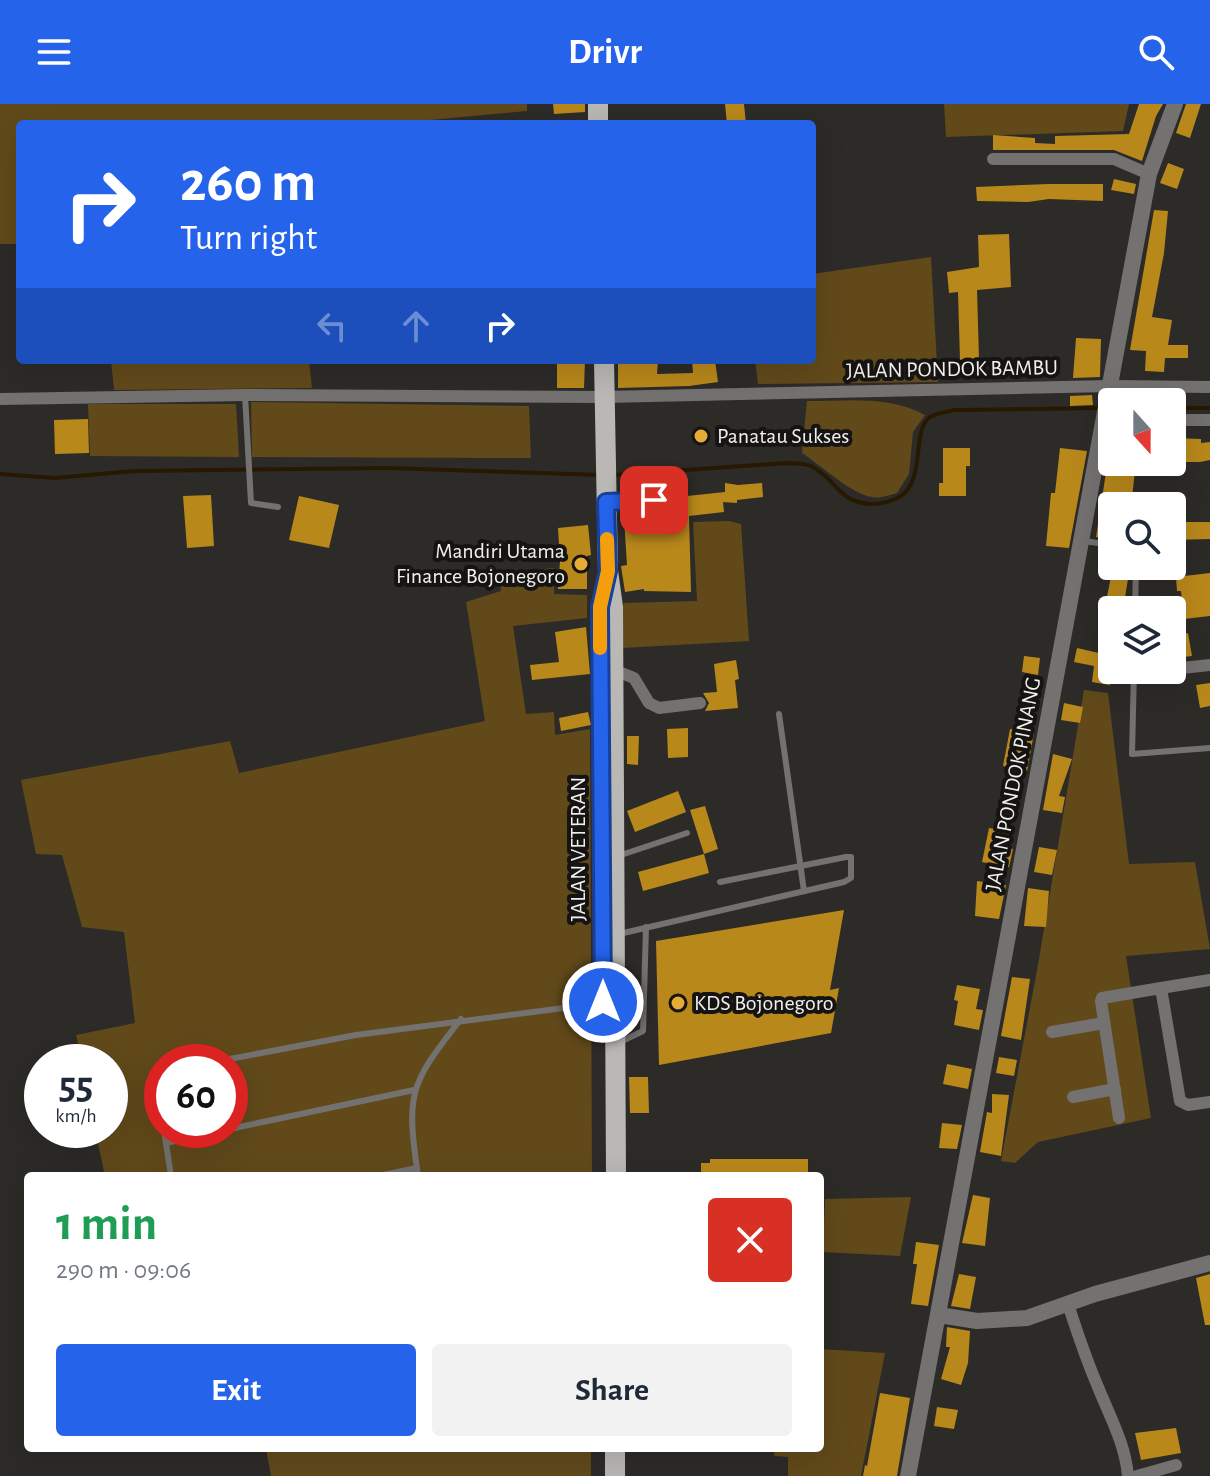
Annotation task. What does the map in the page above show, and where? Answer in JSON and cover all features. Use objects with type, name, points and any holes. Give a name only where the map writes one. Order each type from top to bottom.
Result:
[{"type":"main road","name":"JALAN VETERAN","points":[[603,1172],[609,1002],[615,935],[613,607],[608,571],[604,364]]},
{"type":"main road","name":"JALAN VETERAN","points":[[608,571],[600,607],[609,1002],[615,1044],[616,1172]]},
{"type":"main road","points":[[603,1452],[603,1476]]},
{"type":"main road","points":[[615,1452],[615,1476]]},
{"type":"street","name":"JALAN PONDOK PINANG","points":[[1109,388],[1149,174],[1175,104]]},
{"type":"street","points":[[993,159],[1114,159],[1149,174]]},
{"type":"street","name":"JALAN PONDOK BAMBU","points":[[1186,388],[1210,387]]},
{"type":"street","name":"JALAN PONDOK BAMBU","points":[[0,399],[245,395],[604,397],[1098,392]]},
{"type":"street","points":[[1186,420],[1210,420]]},
{"type":"street","name":"JALAN PONDOK PINANG","points":[[908,1476],[1098,458]]},
{"type":"street","points":[[606,499],[654,500]]},
{"type":"street","points":[[1186,668],[1210,665]]},
{"type":"street","points":[[614,670],[634,678],[649,703],[659,708],[700,703]]},
{"type":"street","points":[[1119,1118],[1102,998],[1210,980]]},
{"type":"street","points":[[1161,988],[1180,1101],[1188,1105],[1210,1102]]},
{"type":"street","points":[[1052,1032],[1104,1023]]},
{"type":"street","points":[[1073,1097],[1115,1089]]},
{"type":"street","points":[[939,1315],[977,1321],[1011,1320],[1210,1263]]},
{"type":"street","points":[[1068,1304],[1082,1350],[1119,1434],[1128,1476]]},
{"type":"street","points":[[1137,1476],[1176,1465]]},
{"type":"lane","points":[[245,395],[251,503],[278,507]]},
{"type":"lane","points":[[1081,540],[1098,543]]},
{"type":"lane","points":[[1134,684],[1132,754],[1210,748]]},
{"type":"lane","points":[[779,714],[804,891]]},
{"type":"lane","points":[[615,857],[687,833]]},
{"type":"lane","points":[[615,935],[851,878],[853,864],[851,857],[846,857],[720,882]]},
{"type":"lane","points":[[615,1044],[643,1031],[646,927]]},
{"type":"lane","points":[[248,1056],[461,1019],[609,1002]]},
{"type":"lane","points":[[418,1172],[411,1115],[414,1090],[429,1060],[461,1019]]},
{"type":"lane","points":[[248,1126],[414,1090]]},
{"type":"lane","points":[[167,1148],[170,1172]]},
{"type":"shaded area","points":[[0,104],[527,104],[527,111],[431,120],[16,120],[16,244],[0,244]]},
{"type":"shaded area","points":[[944,104],[1129,104],[1123,131],[946,137]]},
{"type":"shaded area","points":[[931,257],[938,382],[758,384],[756,364],[816,364],[816,273]]},
{"type":"shaded area","points":[[111,364],[309,364],[312,388],[114,390]]},
{"type":"shaded area","points":[[807,401],[882,402],[897,404],[925,415],[913,432],[909,474],[897,493],[878,498],[864,495],[802,453]]},
{"type":"shaded area","points":[[251,402],[529,406],[531,458],[252,457]]},
{"type":"shaded area","points":[[88,404],[236,404],[239,457],[90,456]]},
{"type":"shaded area","points":[[729,521],[741,524],[749,641],[622,648],[621,610],[624,603],[697,601],[693,522]]},
{"type":"shaded area","points":[[554,568],[554,594],[587,595],[587,618],[513,626],[526,714],[554,712],[555,735],[590,729],[592,1172],[104,1172],[99,1148],[128,1148],[128,1044],[78,1044],[76,1035],[135,1023],[124,932],[82,927],[62,855],[36,854],[21,780],[230,741],[239,773],[485,721],[466,602],[501,591],[499,575]]},
{"type":"shaded area","points":[[1084,690],[1108,693],[1129,864],[1195,862],[1210,949],[1126,956],[1151,1118],[1038,1142],[1015,1163],[1001,1161],[1038,965]]},
{"type":"shaded area","points":[[911,1197],[900,1256],[824,1252],[825,1199]]},
{"type":"shaded area","points":[[824,1349],[885,1353],[861,1476],[788,1476],[788,1457],[774,1456],[774,1452],[824,1452]]},
{"type":"shaded area","points":[[267,1452],[591,1452],[591,1476],[271,1476]]},
{"type":"building","points":[[553,104],[585,104],[585,112],[554,114]]},
{"type":"building","points":[[725,104],[744,104],[746,120],[727,120]]},
{"type":"building","points":[[1139,104],[1163,104],[1156,116],[1142,161],[1114,150],[993,150],[993,135],[1035,138],[1035,143],[1055,144],[1055,136],[1129,134]]},
{"type":"building","points":[[1186,104],[1201,104],[1190,138],[1176,133]]},
{"type":"building","points":[[1168,163],[1184,169],[1177,189],[1160,183]]},
{"type":"building","points":[[1114,179],[1136,184],[1134,194],[1111,190]]},
{"type":"building","points":[[1103,184],[1103,201],[977,201],[976,187]]},
{"type":"building","points":[[1154,210],[1168,211],[1152,317],[1172,320],[1168,345],[1188,345],[1188,358],[1165,358],[1164,372],[1145,371],[1146,351],[1130,350]]},
{"type":"building","points":[[1009,234],[1011,287],[977,290],[979,359],[960,360],[958,292],[949,293],[947,272],[979,267],[978,235]]},
{"type":"building","points":[[1076,338],[1101,339],[1100,377],[1073,378]]},
{"type":"building","points":[[557,364],[585,364],[584,388],[557,388]]},
{"type":"building","points":[[618,364],[658,364],[657,374],[693,373],[692,364],[716,364],[718,382],[618,388]]},
{"type":"building","points":[[1092,395],[1093,405],[1070,406],[1070,396]]},
{"type":"building","points":[[88,419],[89,453],[55,454],[54,420]]},
{"type":"building","points":[[1186,438],[1210,442],[1210,460],[1186,462]]},
{"type":"building","points":[[943,448],[970,448],[970,466],[966,466],[966,496],[939,496],[939,483],[943,483]]},
{"type":"building","points":[[1060,448],[1087,451],[1069,548],[1046,546],[1051,493],[1055,493]]},
{"type":"building","points":[[1105,476],[1134,476],[1133,492],[1103,492]]},
{"type":"building","points":[[659,478],[688,479],[687,496],[725,492],[725,483],[762,483],[763,497],[737,500],[737,503],[723,502],[724,512],[689,516],[691,592],[644,589],[625,592],[621,566],[627,565],[624,518],[658,516],[663,500],[658,492]]},
{"type":"building","points":[[211,495],[214,546],[187,548],[183,496]]},
{"type":"building","points":[[299,496],[339,505],[329,548],[289,540]]},
{"type":"building","points":[[1186,522],[1210,522],[1210,539],[1186,540]]},
{"type":"building","points":[[588,525],[591,555],[587,556],[587,589],[558,589],[558,528]]},
{"type":"building","points":[[1210,573],[1210,616],[1186,619],[1186,596],[1177,591],[1176,580],[1186,580],[1186,576]]},
{"type":"building","points":[[1110,580],[1128,580],[1125,596],[1107,596]]},
{"type":"building","points":[[586,627],[590,674],[532,680],[530,665],[559,662],[555,632]]},
{"type":"building","points":[[1188,633],[1192,656],[1186,657]]},
{"type":"building","points":[[1077,648],[1098,653],[1098,683],[1092,682],[1094,666],[1074,662]]},
{"type":"building","points":[[1024,656],[1040,658],[1038,675],[1022,672]]},
{"type":"building","points":[[736,660],[738,708],[705,711],[709,703],[703,693],[717,692],[714,664]]},
{"type":"building","points":[[1210,683],[1210,706],[1200,708],[1196,685]]},
{"type":"building","points":[[1064,703],[1083,707],[1080,723],[1061,720]]},
{"type":"building","points":[[588,712],[591,725],[561,731],[559,718]]},
{"type":"building","points":[[688,728],[688,757],[668,758],[667,729]]},
{"type":"building","points":[[1010,729],[1034,733],[1027,771],[1003,766]]},
{"type":"building","points":[[627,736],[639,736],[638,765],[627,764]]},
{"type":"building","points":[[1053,754],[1072,759],[1059,796],[1065,797],[1062,813],[1043,810]]},
{"type":"building","points":[[678,791],[686,812],[635,832],[627,811]]},
{"type":"building","points":[[705,806],[718,849],[704,854],[690,810]]},
{"type":"building","points":[[989,828],[1009,831],[1006,847],[1013,849],[1009,867],[982,862]]},
{"type":"building","points":[[1039,847],[1057,850],[1052,875],[1034,872]]},
{"type":"building","points":[[704,854],[709,873],[643,891],[638,872]]},
{"type":"building","points":[[977,881],[1006,885],[999,919],[975,916]]},
{"type":"building","points":[[1028,888],[1049,891],[1046,927],[1024,926]]},
{"type":"building","points":[[844,910],[830,990],[839,988],[831,1033],[659,1065],[656,941]]},
{"type":"building","points":[[1012,977],[1030,979],[1021,1040],[1001,1036]]},
{"type":"building","points":[[957,985],[980,989],[976,1009],[983,1010],[979,1030],[954,1025]]},
{"type":"building","points":[[999,1057],[1017,1060],[1014,1076],[996,1073]]},
{"type":"building","points":[[947,1064],[972,1069],[968,1089],[943,1084]]},
{"type":"building","points":[[629,1077],[648,1077],[649,1113],[630,1113]]},
{"type":"building","points":[[992,1094],[1009,1095],[1001,1156],[980,1152],[987,1112],[992,1113]]},
{"type":"building","points":[[942,1123],[962,1125],[957,1149],[939,1148]]},
{"type":"building","points":[[710,1159],[808,1159],[808,1172],[701,1172],[701,1163],[710,1163]]},
{"type":"building","points":[[973,1195],[990,1198],[985,1246],[962,1243]]},
{"type":"building","points":[[916,1242],[939,1245],[928,1306],[911,1304],[917,1264],[913,1264]]},
{"type":"building","points":[[959,1274],[976,1277],[970,1309],[951,1306]]},
{"type":"building","points":[[1210,1274],[1210,1325],[1205,1325],[1196,1278]]},
{"type":"building","points":[[947,1327],[970,1331],[968,1363],[961,1385],[941,1379],[950,1347],[946,1347]]},
{"type":"building","points":[[880,1393],[910,1398],[897,1476],[863,1476],[867,1466]]},
{"type":"building","points":[[937,1407],[958,1410],[954,1429],[934,1426]]},
{"type":"building","points":[[1176,1428],[1181,1453],[1141,1460],[1135,1433]]},
{"type":"waterway","points":[[614,475],[802,464],[819,471],[851,499],[879,504],[901,496],[909,488],[921,433],[932,416],[954,410],[1098,408]]},
{"type":"waterway","points":[[1186,408],[1210,408]]},
{"type":"waterway","points":[[0,474],[55,478],[134,471],[388,468],[602,475]]},
{"type":"slow traffic","points":[[600,648],[600,607],[608,571],[607,539]]},
{"type":"place","name":"Panatau Sukses","points":[[701,436]]},
{"type":"place","name":"Mandiri Utama Finance Bojonegoro","points":[[581,564]]},
{"type":"place","name":"KDS Bojonegoro","points":[[678,1003]]},
{"type":"route","points":[[603,1002],[600,607],[608,571],[606,502],[654,500]]}]
